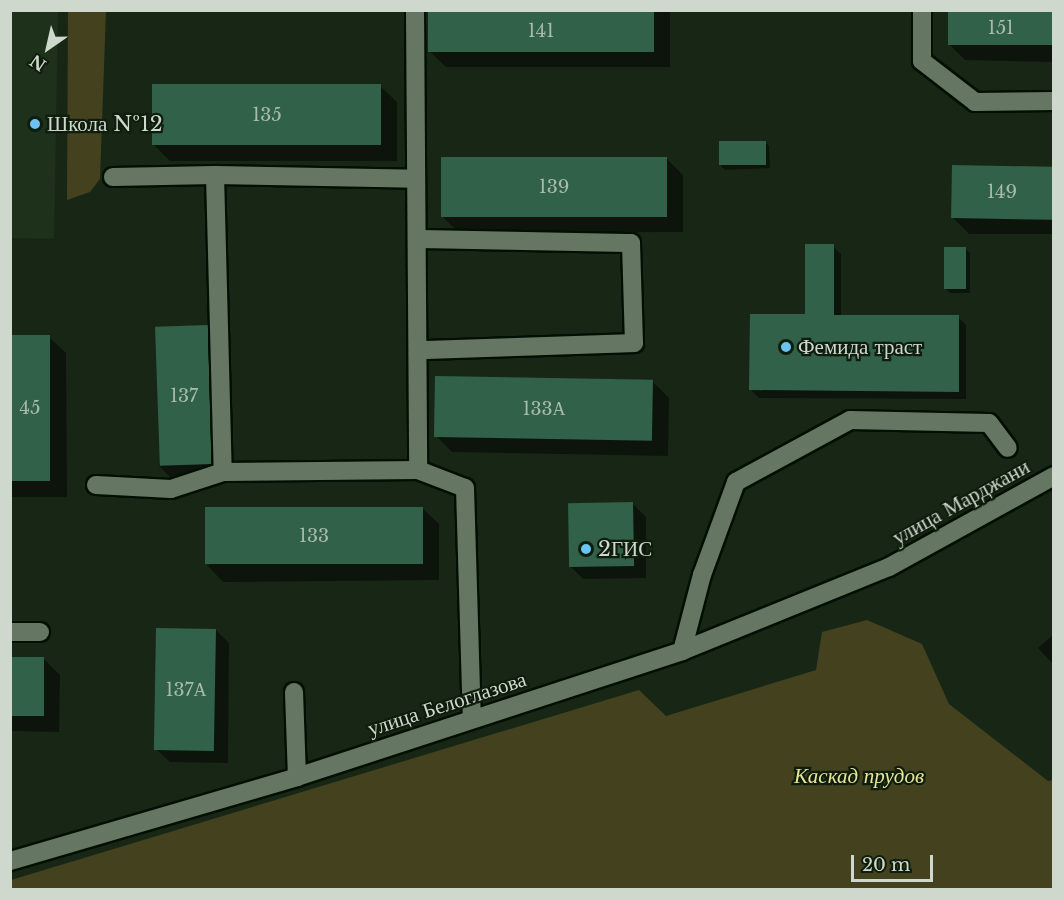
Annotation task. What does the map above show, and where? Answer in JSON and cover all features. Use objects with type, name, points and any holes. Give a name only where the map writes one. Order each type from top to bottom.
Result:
[{"type":"street","points":[[415,10],[420,350],[418,470]]},
{"type":"street","points":[[922,10],[922,61],[975,102],[1053,101]]},
{"type":"street","points":[[113,177],[215,174],[416,179]]},
{"type":"street","points":[[215,174],[223,472]]},
{"type":"street","points":[[417,239],[632,243],[634,344],[420,350]]},
{"type":"street","points":[[682,651],[702,574],[735,482],[850,420],[988,423],[1008,448]]},
{"type":"street","points":[[96,485],[171,489],[223,472],[418,470],[465,488],[472,719]]},
{"type":"street","name":"улица Марджани","points":[[889,567],[1053,476]]},
{"type":"street","name":"улица Белоглазова","points":[[10,861],[297,777],[682,651],[889,567]]},
{"type":"street","points":[[10,632],[40,632]]},
{"type":"street","points":[[294,692],[297,777]]},
{"type":"shaded area","name":"Школа №12","points":[[11,10],[58,11],[54,239],[10,238]]},
{"type":"green space","points":[[68,11],[106,11],[100,179],[90,192],[67,200]]},
{"type":"green space","name":"Каскад прудов","points":[[867,620],[922,644],[949,704],[1048,781],[1053,780],[1053,889],[11,889],[11,880],[639,690],[666,716],[816,670],[822,632]]},
{"type":"building","points":[[428,10],[654,10],[654,52],[428,52]]},
{"type":"building","points":[[948,10],[1053,10],[1053,45],[948,45]]},
{"type":"building","points":[[152,84],[381,84],[381,145],[152,145]]},
{"type":"building","points":[[719,141],[766,141],[766,165],[719,165]]},
{"type":"building","points":[[441,157],[667,157],[667,217],[441,217]]},
{"type":"building","points":[[952,165],[1053,167],[1052,220],[951,218]]},
{"type":"building","points":[[805,244],[834,244],[834,315],[959,315],[959,392],[749,390],[750,314],[805,314]]},
{"type":"building","points":[[944,247],[966,247],[966,289],[944,289]]},
{"type":"building","points":[[208,325],[213,464],[160,466],[155,327]]},
{"type":"building","points":[[10,335],[50,335],[50,481],[10,481]]},
{"type":"building","points":[[435,376],[653,380],[652,441],[434,437]]},
{"type":"building","points":[[633,502],[634,566],[569,567],[568,503]]},
{"type":"building","points":[[205,507],[423,507],[423,564],[205,564]]},
{"type":"building","points":[[156,628],[216,629],[214,751],[154,750]]},
{"type":"building","points":[[10,657],[44,657],[44,716],[10,716]]},
{"type":"place","name":"Школа №12","points":[[35,124]]},
{"type":"place","name":"Фемида траст","points":[[786,347]]},
{"type":"place","name":"2ГИС","points":[[586,549]]}]
